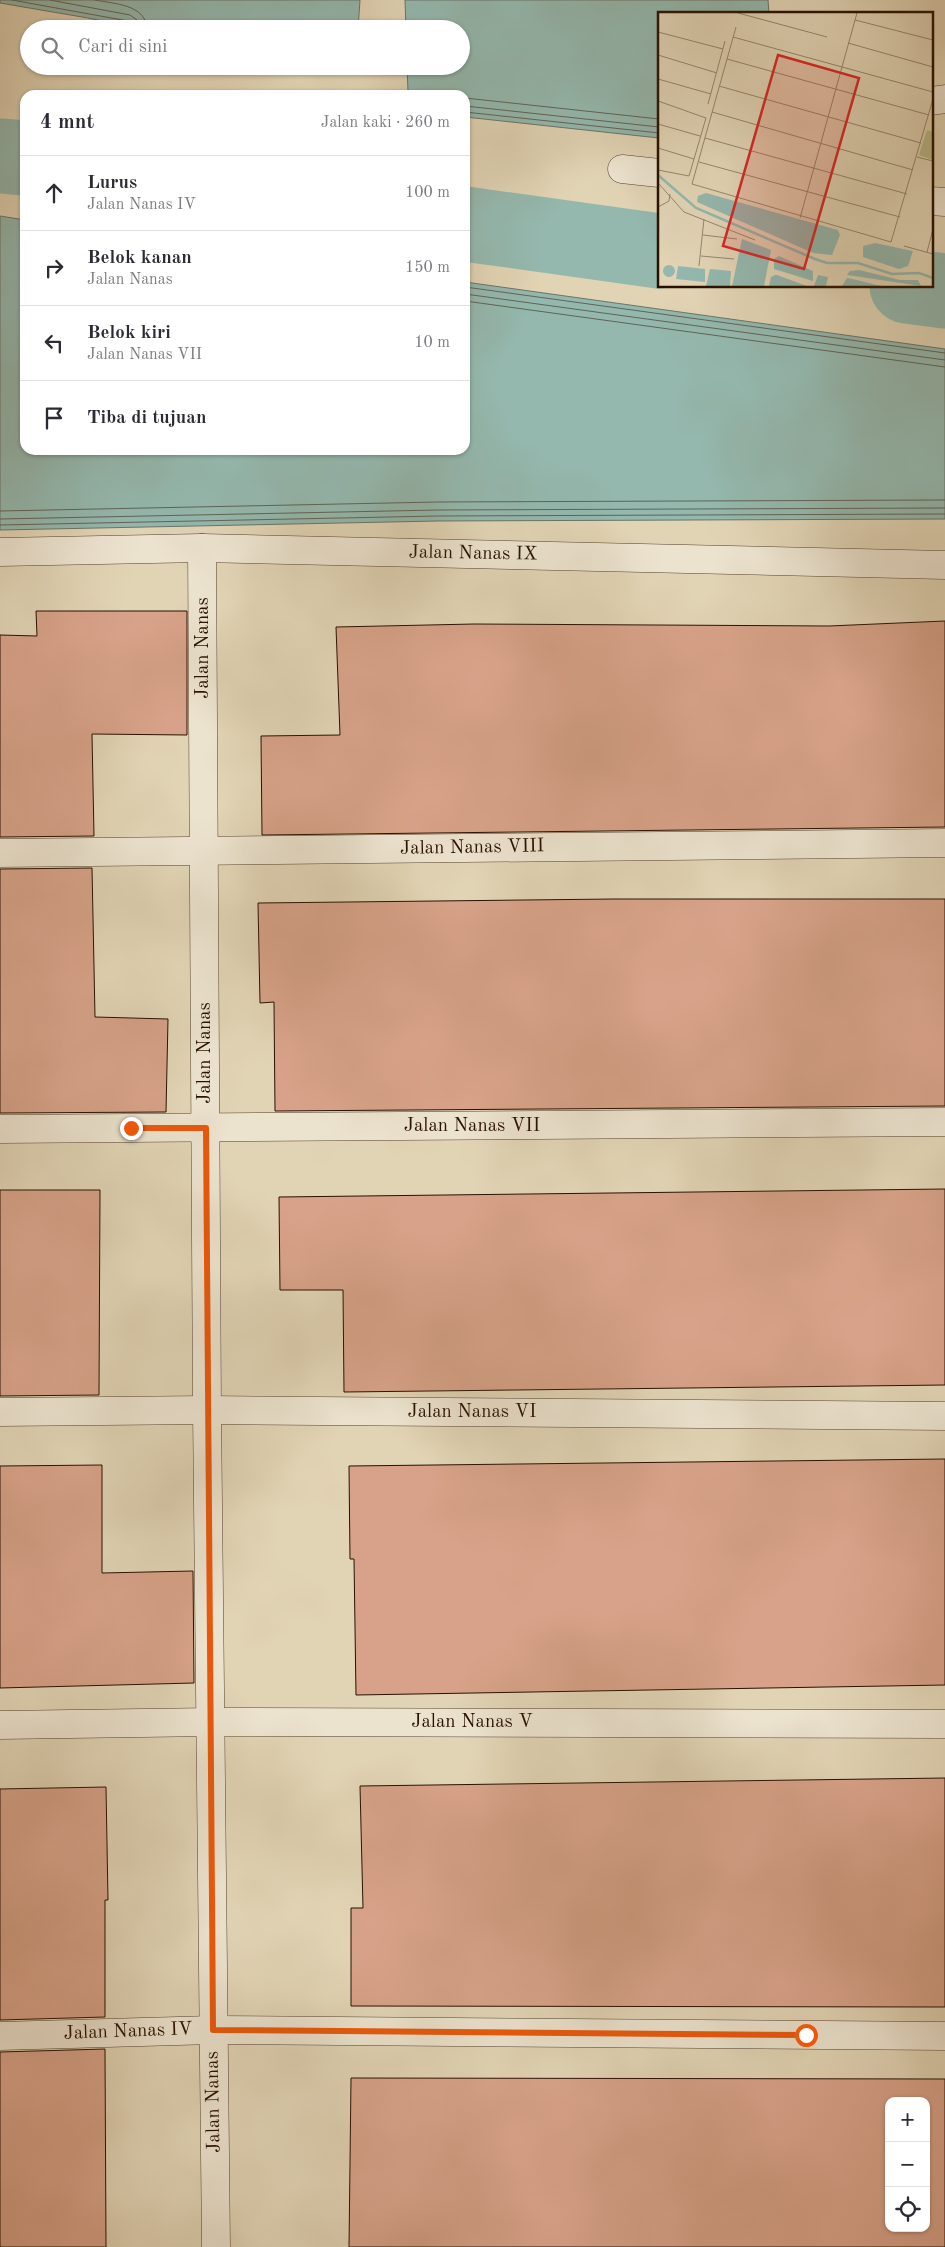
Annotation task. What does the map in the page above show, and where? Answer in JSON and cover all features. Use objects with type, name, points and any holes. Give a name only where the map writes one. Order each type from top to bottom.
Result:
[{"type":"street","points":[[932,101],[945,99]]},
{"type":"street","points":[[622,170],[658,173]]},
{"type":"street","points":[[932,200],[945,202]]},
{"type":"street","name":"Jalan Nanas IX","points":[[0,552],[202,548],[945,565]]},
{"type":"street","name":"Jalan Nanas","points":[[202,548],[207,1410],[212,1722],[216,2247]]},
{"type":"street","name":"Jalan Nanas VIII","points":[[0,853],[945,843]]},
{"type":"street","name":"Jalan Nanas VII","points":[[0,1129],[945,1122]]},
{"type":"street","name":"Jalan Nanas VI","points":[[0,1412],[207,1410],[945,1416]]},
{"type":"street","name":"Jalan Nanas V","points":[[0,1725],[212,1722],[945,1724]]},
{"type":"street","name":"Jalan Nanas IV","points":[[0,2036],[213,2030],[945,2036]]},
{"type":"water","points":[[0,0],[360,0],[359,20],[97,20],[0,3]]},
{"type":"water","points":[[405,0],[768,0],[769,12],[658,12],[658,138],[470,118],[470,90],[408,90],[407,75],[470,75],[470,20],[406,20]]},
{"type":"water","points":[[0,216],[20,219],[20,455],[470,455],[470,283],[945,349],[945,519],[438,521],[0,530]]},
{"type":"building","points":[[36,611],[187,611],[187,735],[92,734],[94,836],[0,837],[0,635],[37,636]]},
{"type":"building","points":[[945,621],[945,827],[262,835],[261,736],[340,735],[336,627],[474,624],[829,626]]},
{"type":"building","points":[[92,868],[95,1017],[168,1019],[166,1112],[0,1113],[0,869]]},
{"type":"building","points":[[614,899],[945,899],[945,1106],[275,1111],[274,1002],[260,1003],[258,903]]},
{"type":"building","points":[[945,1189],[945,1385],[344,1392],[343,1290],[280,1290],[279,1197]]},
{"type":"building","points":[[0,1190],[100,1190],[99,1395],[0,1396]]},
{"type":"building","points":[[945,1459],[945,1685],[356,1695],[354,1559],[350,1559],[349,1466]]},
{"type":"building","points":[[102,1465],[102,1573],[193,1571],[194,1683],[0,1688],[0,1466]]},
{"type":"building","points":[[945,1778],[945,2007],[351,2006],[351,1908],[363,1908],[360,1786]]},
{"type":"building","points":[[106,1787],[108,1900],[105,1900],[105,2017],[0,2020],[0,1789]]},
{"type":"building","points":[[105,2049],[106,2247],[0,2247],[0,2052]]},
{"type":"building","points":[[351,2078],[945,2079],[945,2247],[349,2247]]},
{"type":"waterway","points":[[0,156],[20,158]]},
{"type":"waterway","points":[[470,225],[658,251]]},
{"type":"waterway","points":[[922,288],[945,291]]},
{"type":"route","points":[[131,1128],[206,1128],[213,2030],[806,2035]]}]
